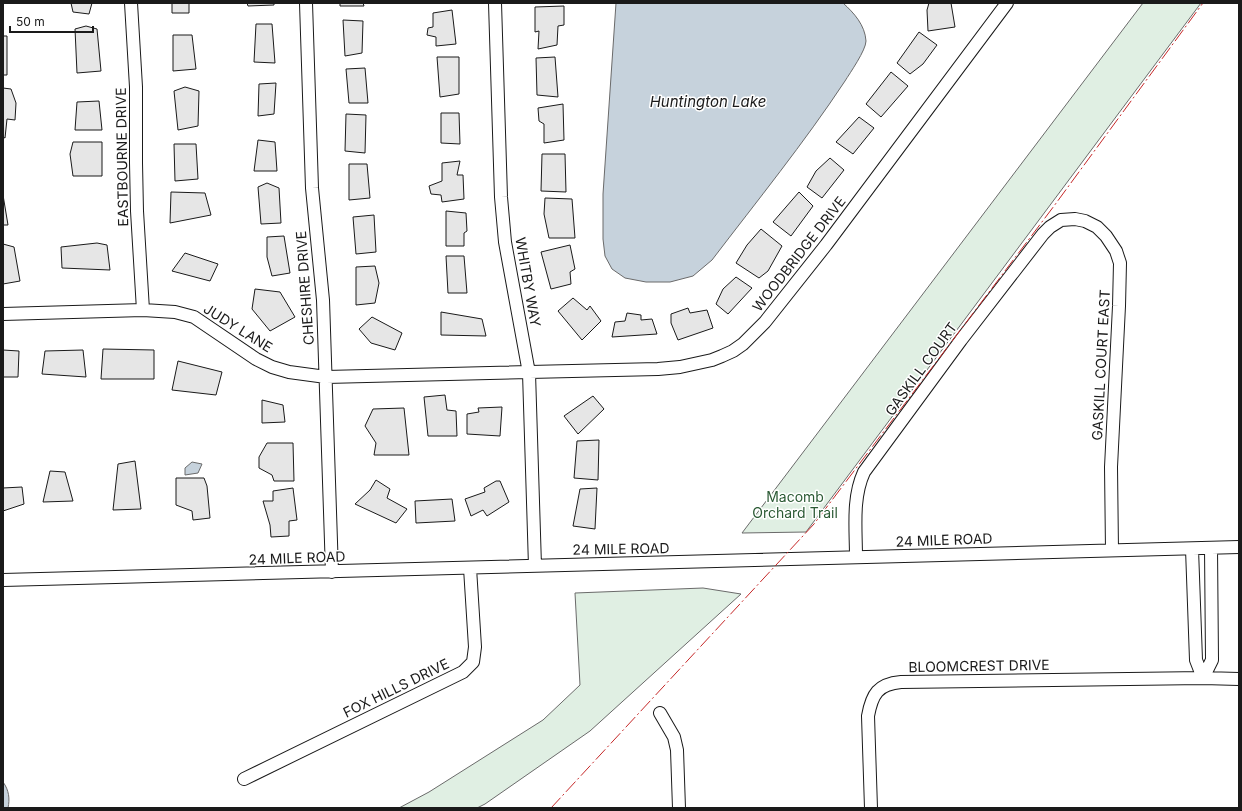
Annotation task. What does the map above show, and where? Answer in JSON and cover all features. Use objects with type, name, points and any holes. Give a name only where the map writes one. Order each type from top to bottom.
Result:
[{"type":"street","name":"EASTBOURNE DRIVE","points":[[131,3],[136,87],[137,211],[143,310]]},
{"type":"street","name":"CHESHIRE DRIVE","points":[[306,3],[312,188],[323,300],[332,572]]},
{"type":"street","name":"WHITBY WAY","points":[[495,3],[501,197],[504,234],[529,373],[535,566]]},
{"type":"street","name":"WOODBRIDGE DRIVE","points":[[529,373],[658,370],[712,360],[733,351],[743,344],[765,322],[826,245],[1007,3]]},
{"type":"street","name":"GASKILL COURT EAST","points":[[1061,220],[1075,219],[1085,221],[1097,227],[1106,236],[1116,251],[1120,263],[1111,467],[1112,550]]},
{"type":"street","name":"GASKILL COURT","points":[[856,557],[856,496],[859,483],[864,472],[961,340],[1042,234],[1061,220]]},
{"type":"street","name":"JUDY LANE","points":[[3,314],[143,310],[175,312],[194,317],[256,359],[272,367],[289,372],[326,377],[529,373]]},
{"type":"street","name":"24 MILE ROAD","points":[[3,580],[1239,547]]},
{"type":"street","points":[[1203,678],[1212,660],[1210,548]]},
{"type":"street","points":[[1192,549],[1196,660],[1203,678]]},
{"type":"street","name":"FOX HILLS DRIVE","points":[[244,779],[463,672],[473,662],[475,647],[470,568]]},
{"type":"street","name":"BLOOMCREST DRIVE","points":[[871,808],[868,716],[870,703],[873,696],[877,690],[888,684],[909,682],[1203,678],[1239,679]]},
{"type":"street","points":[[660,713],[674,737],[677,750],[679,808]]},
{"type":"green space","name":"Macomb Orchard Trail","points":[[1143,3],[1201,3],[806,532],[742,533]]},
{"type":"green space","points":[[703,588],[741,594],[590,731],[477,808],[399,808],[429,792],[543,720],[580,685],[575,593]]},
{"type":"water","name":"Huntington Lake","points":[[616,3],[843,3],[858,20],[864,30],[865,35],[866,41],[861,56],[829,104],[780,172],[712,260],[693,276],[670,282],[646,282],[625,278],[612,269],[605,256],[603,239],[603,194]]},
{"type":"water","points":[[192,462],[202,464],[198,473],[185,475],[185,468]]},
{"type":"water","points":[[3,782],[7,788],[9,801],[8,808],[3,808]]},
{"type":"building","points":[[71,3],[92,3],[89,14],[73,12]]},
{"type":"building","points":[[172,3],[189,3],[189,13],[172,13]]},
{"type":"building","points":[[247,3],[274,3],[274,5],[248,6]]},
{"type":"building","points":[[340,3],[363,3],[364,6],[340,6]]},
{"type":"building","points":[[929,3],[951,3],[955,27],[928,31],[927,10]]},
{"type":"building","points":[[564,6],[564,25],[558,26],[557,45],[538,49],[539,31],[535,32],[535,7]]},
{"type":"building","points":[[452,10],[456,44],[436,46],[436,37],[427,35],[428,28],[433,27],[433,13]]},
{"type":"building","points":[[343,20],[363,21],[362,53],[345,56]]},
{"type":"building","points":[[256,24],[272,24],[275,63],[254,62]]},
{"type":"building","points":[[86,26],[97,29],[101,71],[77,73],[75,29]]},
{"type":"building","points":[[919,32],[937,45],[923,64],[910,74],[897,63]]},
{"type":"building","points":[[173,35],[192,35],[196,69],[173,71]]},
{"type":"building","points":[[3,36],[7,36],[7,75],[3,75]]},
{"type":"building","points":[[437,57],[459,57],[459,94],[440,97]]},
{"type":"building","points":[[555,57],[558,97],[537,95],[536,58]]},
{"type":"building","points":[[365,68],[368,103],[349,103],[346,69]]},
{"type":"building","points":[[891,72],[908,86],[881,117],[866,104]]},
{"type":"building","points":[[276,83],[274,114],[258,116],[259,84]]},
{"type":"building","points":[[185,87],[199,91],[198,126],[178,130],[174,91]]},
{"type":"building","points":[[3,88],[11,89],[16,103],[15,120],[7,119],[5,138],[3,137]]},
{"type":"building","points":[[99,101],[102,130],[75,130],[77,102]]},
{"type":"building","points":[[563,104],[564,140],[544,143],[544,124],[539,121],[538,108]]},
{"type":"building","points":[[441,113],[459,113],[460,144],[441,143]]},
{"type":"building","points":[[346,114],[366,115],[365,153],[345,151]]},
{"type":"building","points":[[859,117],[874,128],[853,154],[836,142]]},
{"type":"building","points":[[258,140],[275,142],[277,171],[254,171]]},
{"type":"building","points":[[73,142],[102,142],[102,176],[73,176],[70,154]]},
{"type":"building","points":[[174,144],[196,144],[198,179],[175,181]]},
{"type":"building","points":[[542,154],[565,154],[566,192],[541,191]]},
{"type":"building","points":[[830,158],[844,170],[822,198],[807,187],[816,171]]},
{"type":"building","points":[[460,161],[457,175],[463,175],[464,199],[442,202],[441,195],[431,194],[429,186],[442,181],[442,163]]},
{"type":"building","points":[[349,164],[367,164],[370,198],[349,200]]},
{"type":"building","points":[[267,183],[279,188],[281,223],[261,224],[258,187]]},
{"type":"building","points":[[171,192],[205,193],[211,215],[170,223]]},
{"type":"building","points":[[799,192],[813,206],[791,236],[773,222]]},
{"type":"building","points":[[3,195],[8,225],[3,225]]},
{"type":"building","points":[[545,198],[572,199],[575,238],[549,238],[544,214]]},
{"type":"building","points":[[446,211],[466,213],[467,231],[464,233],[464,246],[446,246]]},
{"type":"building","points":[[374,215],[376,252],[356,254],[353,217]]},
{"type":"building","points":[[761,229],[782,246],[768,271],[759,278],[736,263],[747,245]]},
{"type":"building","points":[[284,236],[290,273],[272,276],[267,257],[267,237]]},
{"type":"building","points":[[97,243],[107,245],[110,270],[62,268],[61,247]]},
{"type":"building","points":[[3,244],[14,247],[20,281],[3,284]]},
{"type":"building","points":[[570,245],[575,269],[570,272],[571,284],[551,289],[541,252]]},
{"type":"building","points":[[185,253],[218,264],[210,281],[172,271]]},
{"type":"building","points":[[446,256],[464,256],[467,293],[448,293]]},
{"type":"building","points":[[375,266],[379,283],[375,303],[356,305],[356,267]]},
{"type":"building","points":[[736,277],[752,288],[728,314],[716,304],[723,289]]},
{"type":"building","points":[[255,289],[280,292],[295,317],[270,331],[252,309]]},
{"type":"building","points":[[573,298],[587,310],[590,306],[601,321],[582,340],[558,311]]},
{"type":"building","points":[[688,308],[690,313],[707,310],[713,328],[678,340],[671,323],[671,314]]},
{"type":"building","points":[[441,312],[482,319],[486,336],[441,335]]},
{"type":"building","points":[[627,313],[641,315],[641,320],[652,319],[657,334],[612,337],[615,322],[625,321]]},
{"type":"building","points":[[372,317],[402,333],[395,350],[371,343],[359,329]]},
{"type":"building","points":[[103,349],[154,350],[154,379],[101,379]]},
{"type":"building","points":[[3,350],[19,351],[18,377],[3,377]]},
{"type":"building","points":[[83,350],[86,377],[42,374],[45,351]]},
{"type":"building","points":[[178,361],[222,372],[216,395],[172,390]]},
{"type":"building","points":[[445,395],[447,410],[456,411],[457,436],[428,436],[424,397]]},
{"type":"building","points":[[593,396],[604,409],[578,434],[564,416]]},
{"type":"building","points":[[262,400],[283,405],[285,422],[262,423]]},
{"type":"building","points":[[502,407],[500,436],[467,434],[467,414],[479,412],[478,408]]},
{"type":"building","points":[[404,408],[409,455],[374,455],[376,443],[365,426],[373,409]]},
{"type":"building","points":[[599,440],[598,480],[574,478],[577,441]]},
{"type":"building","points":[[267,443],[293,443],[294,481],[274,481],[272,475],[259,468],[259,457]]},
{"type":"building","points":[[135,461],[141,509],[113,510],[118,464]]},
{"type":"building","points":[[50,471],[65,472],[73,501],[43,502]]},
{"type":"building","points":[[176,478],[204,478],[207,486],[210,518],[193,520],[192,511],[176,505]]},
{"type":"building","points":[[376,480],[390,489],[387,498],[407,509],[396,523],[355,504],[370,490]]},
{"type":"building","points":[[496,481],[500,481],[509,502],[487,516],[483,510],[471,516],[465,499],[485,492],[484,488]]},
{"type":"building","points":[[22,487],[24,504],[3,511],[3,488]]},
{"type":"building","points":[[293,488],[297,520],[289,521],[289,536],[271,537],[270,525],[263,501],[273,501],[273,491]]},
{"type":"building","points":[[597,488],[595,529],[573,526],[580,489]]},
{"type":"building","points":[[452,499],[455,521],[416,523],[415,501]]},
{"type":"power","points":[[551,808],[814,524],[1054,206],[1203,3]]}]
